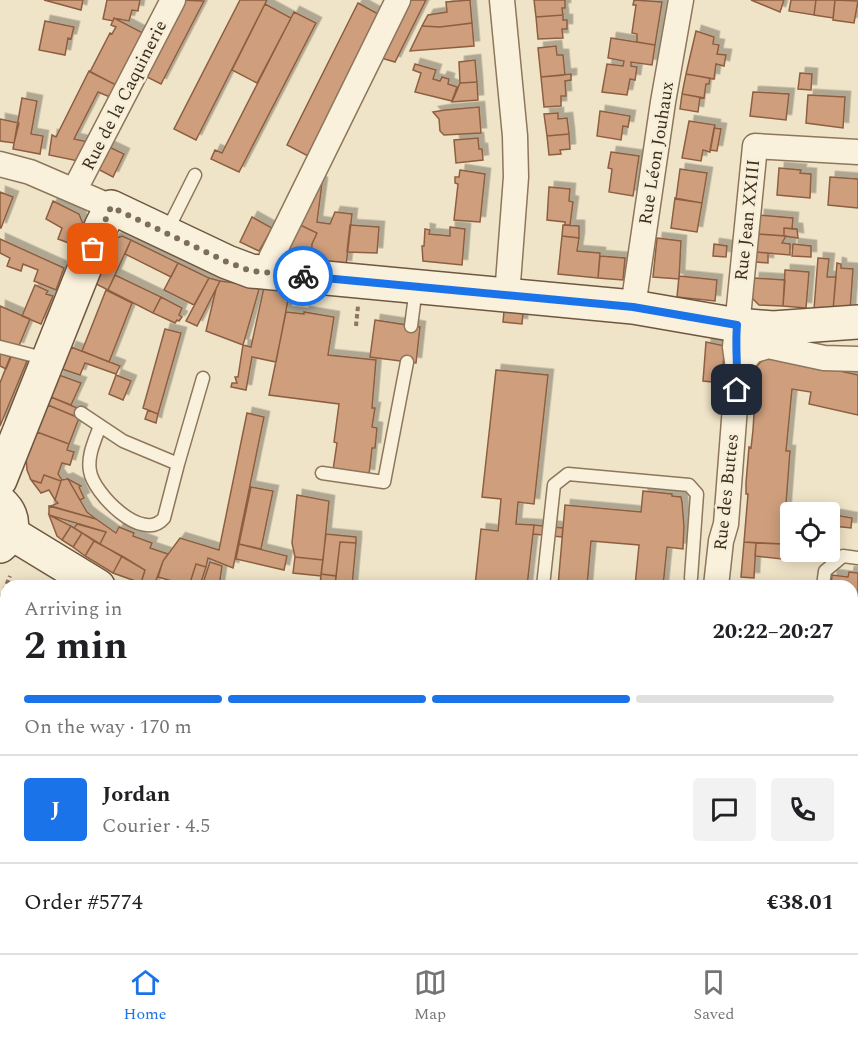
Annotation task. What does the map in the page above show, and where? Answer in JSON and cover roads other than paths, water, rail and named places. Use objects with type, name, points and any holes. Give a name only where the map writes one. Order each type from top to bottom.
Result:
[{"type":"street","name":"Rue de la Caquinerie","points":[[75,191],[173,0]]},
{"type":"street","points":[[269,273],[271,258],[398,0]]},
{"type":"street","points":[[502,0],[515,136],[516,177],[507,296]]},
{"type":"street","name":"Rue Léon Jouhaux","points":[[633,307],[661,113],[681,0]]},
{"type":"street","name":"Rue Jean XXIII","points":[[737,325],[755,146],[858,152]]},
{"type":"street","points":[[0,164],[30,172],[75,191],[251,271],[507,296],[550,307],[633,307],[737,325],[773,328],[858,322]]},
{"type":"street","points":[[0,480],[41,399],[48,359],[111,207]]},
{"type":"street","name":"Rue des Buttes","points":[[717,580],[721,541],[726,524],[738,368],[735,347],[737,325]]},
{"type":"street","points":[[810,327],[821,339],[858,351]]},
{"type":"street","points":[[738,368],[752,351],[768,346],[824,358],[858,359]]},
{"type":"street","points":[[0,502],[11,516],[7,552],[82,580]]},
{"type":"lane","points":[[166,233],[195,175]]},
{"type":"lane","points":[[411,326],[416,286]]},
{"type":"lane","points":[[0,347],[48,359]]},
{"type":"lane","points":[[322,473],[384,482],[407,362]]},
{"type":"lane","points":[[100,426],[90,456],[90,472],[95,484],[119,513],[135,523],[154,525],[164,518],[203,378]]},
{"type":"lane","points":[[81,413],[123,441],[178,464]]},
{"type":"lane","points":[[544,580],[554,484],[568,474],[689,485],[698,494],[691,578]]},
{"type":"lane","points":[[824,580],[825,571],[843,556],[858,558]]}]
